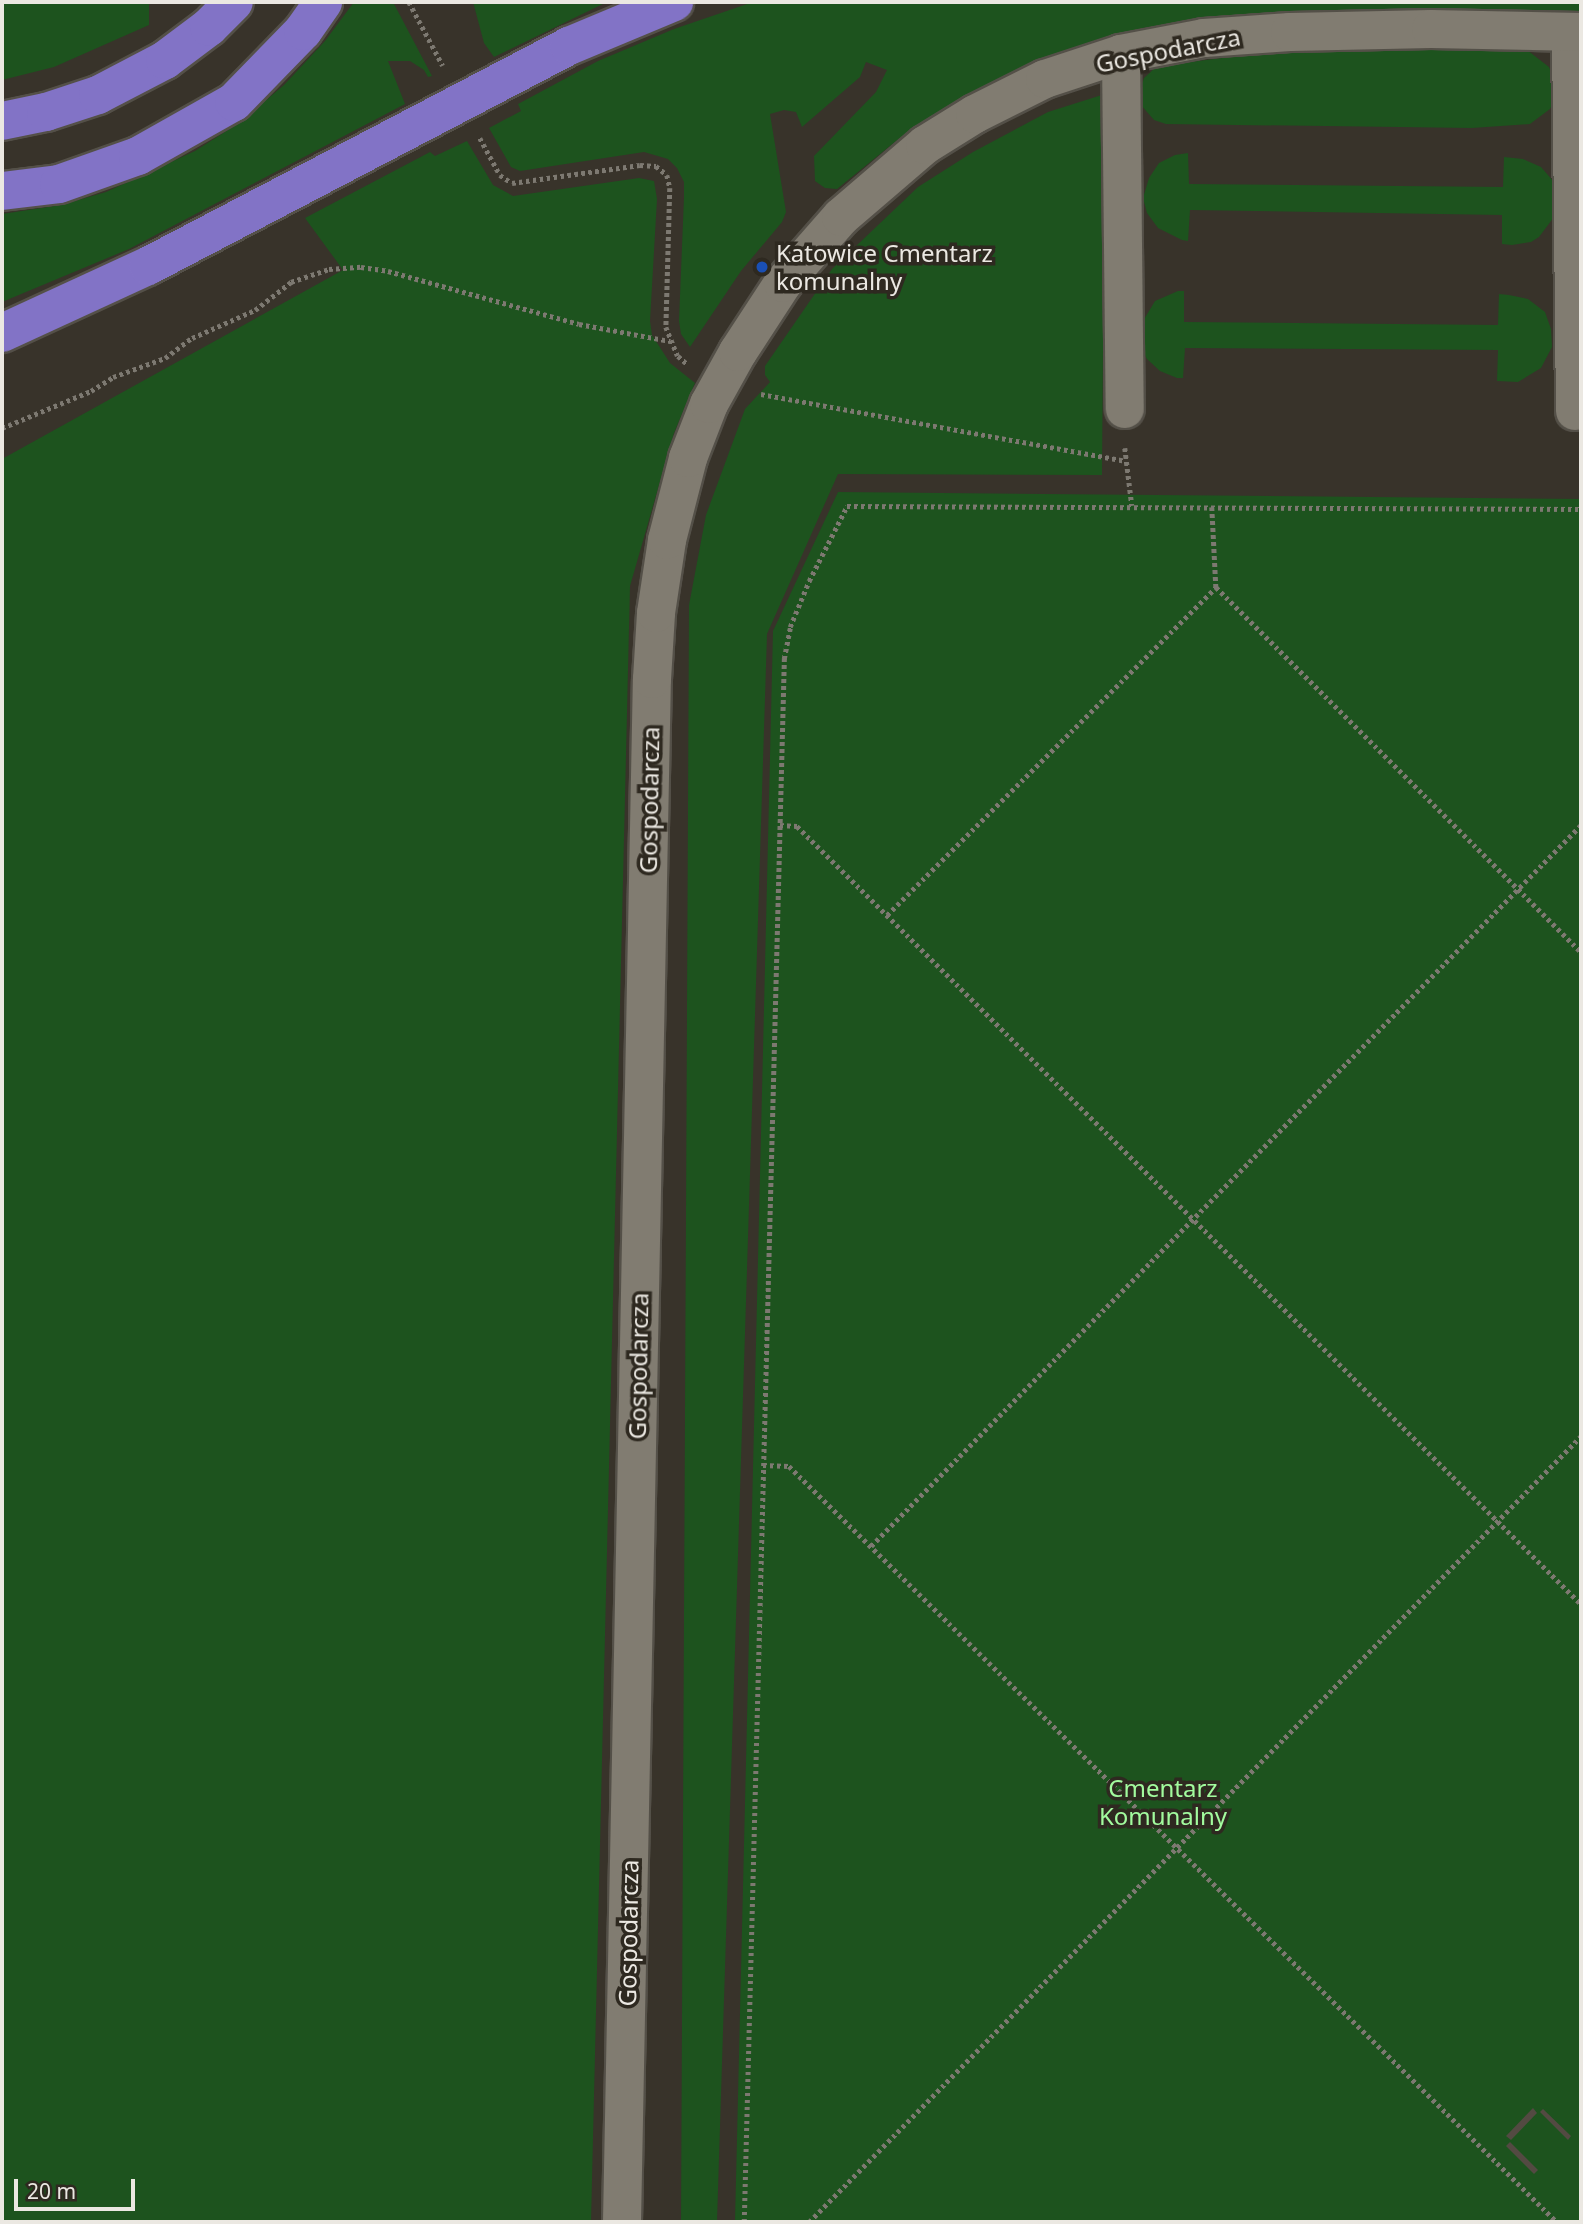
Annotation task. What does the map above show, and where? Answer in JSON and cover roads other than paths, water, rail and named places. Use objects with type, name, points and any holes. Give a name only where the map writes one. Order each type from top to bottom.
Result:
[{"type":"highway","points":[[2,121],[46,112],[98,95],[165,60],[209,27],[234,2]]},
{"type":"highway","points":[[2,191],[59,184],[138,156],[234,102],[303,32],[323,2]]},
{"type":"highway","points":[[2,333],[149,266],[569,46],[674,2]]},
{"type":"street","name":"Gospodarcza","points":[[622,2222],[651,715],[656,613],[670,527],[688,457],[720,382],[783,283],[841,218],[925,145],[975,114],[1045,79],[1121,54],[1204,38],[1290,32],[1431,29],[1576,32]]},
{"type":"street","points":[[1575,411],[1576,32]]},
{"type":"street","points":[[1121,54],[1125,409]]},
{"type":"place","name":"Katowice Cmentarz komunalny","points":[[762,267]]},
{"type":"park label","name":"Cmentarz Komunalny","points":[[1163,1802]]}]
